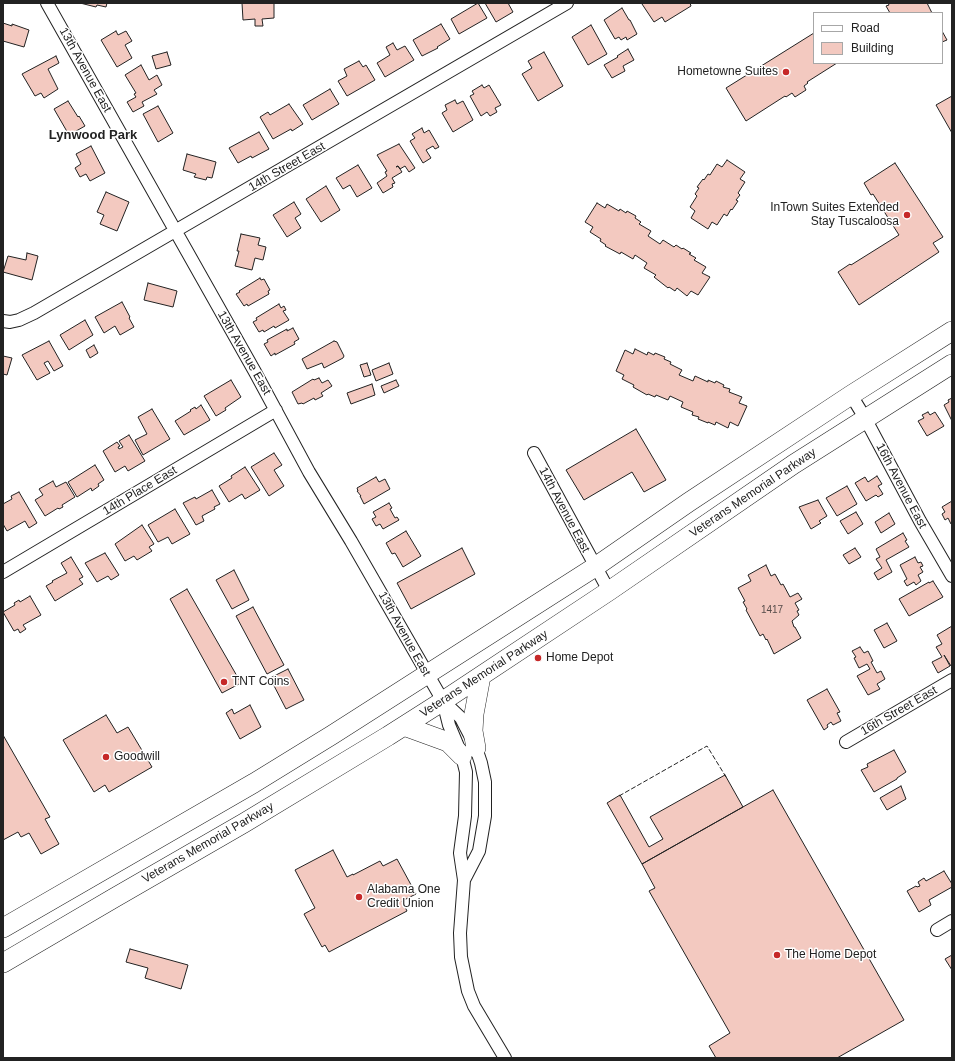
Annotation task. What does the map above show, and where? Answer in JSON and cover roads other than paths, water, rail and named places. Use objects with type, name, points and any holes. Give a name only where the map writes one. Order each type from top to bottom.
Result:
[{"type":"main road","points":[[3,928],[254,783],[427,675],[595,567],[689,502],[952,330]]},
{"type":"main road","name":"Veterans Memorial Parkway","points":[[3,963],[250,819],[404,726],[609,591],[794,464],[952,364]]},
{"type":"main road","points":[[404,726],[448,742],[469,752],[481,676]]},
{"type":"street","name":"13th Avenue East","points":[[47,3],[276,410],[309,472],[355,548],[443,701],[449,725],[469,752],[481,763],[486,782],[485,816],[479,851],[464,880]]},
{"type":"street","name":"14th Street East","points":[[3,321],[14,321],[34,313],[567,3]]},
{"type":"street","name":"16th Avenue East","points":[[851,395],[952,576]]},
{"type":"street","name":"14th Place East","points":[[3,572],[276,410]]},
{"type":"street","name":"14th Avenue East","points":[[534,453],[609,591]]},
{"type":"street","name":"16th Street East","points":[[846,742],[952,680]]},
{"type":"street","name":"13th Avenue East","points":[[469,752],[466,772],[465,816],[460,853],[464,880],[460,933],[461,957],[468,991],[474,1006],[505,1058]]},
{"type":"street","points":[[937,930],[952,921]]},
{"type":"place","name":"Hometowne Suites","points":[[786,72]]},
{"type":"place","name":"InTown Suites Extended Stay Tuscaloosa","points":[[907,215]]},
{"type":"place","name":"Home Depot","points":[[538,658]]},
{"type":"place","name":"TNT Coins","points":[[224,682]]},
{"type":"place","name":"Goodwill","points":[[106,757]]},
{"type":"place","name":"Alabama One Credit Union","points":[[359,897]]},
{"type":"place","name":"The Home Depot","points":[[777,955]]},
{"type":"district","name":"Lynwood Park","points":[[93,135]]}]
